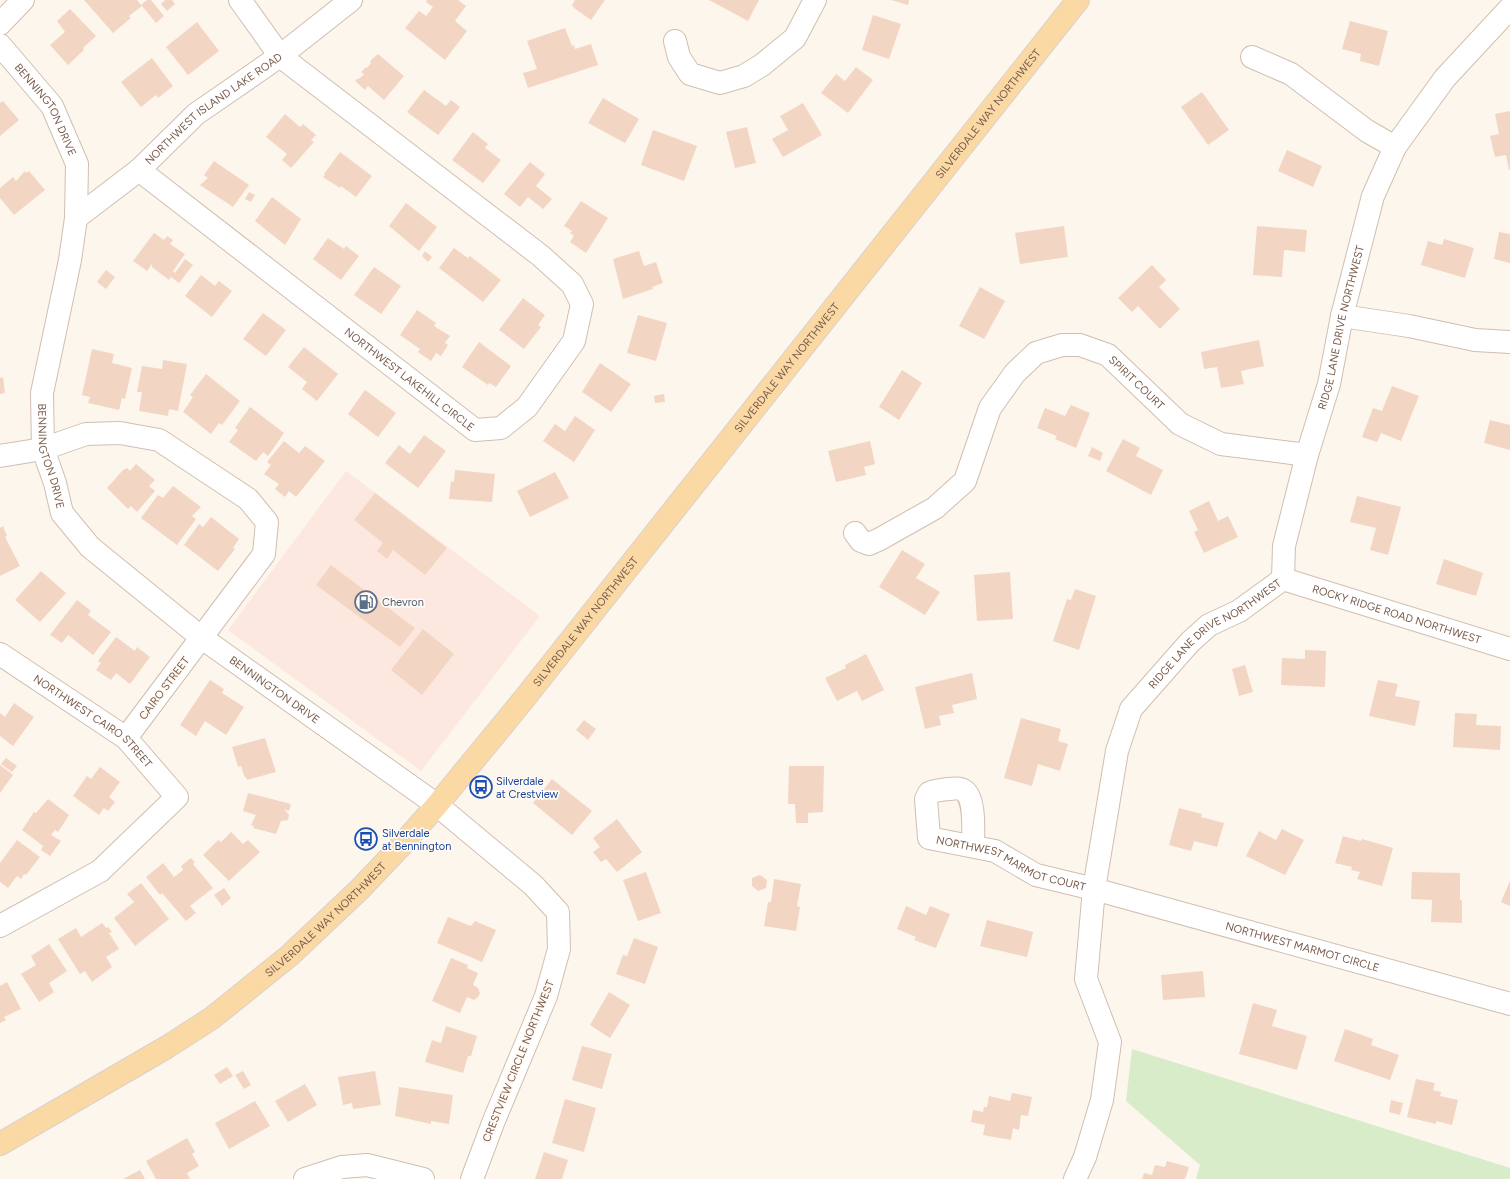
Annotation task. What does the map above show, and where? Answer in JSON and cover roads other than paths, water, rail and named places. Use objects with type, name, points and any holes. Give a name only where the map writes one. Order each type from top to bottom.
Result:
[{"type":"main road","name":"SILVERDALE WAY NORTHWEST","points":[[0,1144],[167,1047],[212,1018],[289,956],[359,890],[437,806],[524,699],[1078,0]]},
{"type":"street","points":[[0,24],[23,0]]},
{"type":"street","name":"NORTHWEST LAKEHILL CIRCLE","points":[[139,170],[475,430],[501,428],[527,407],[574,341],[582,304],[572,284],[541,256],[280,56],[240,0]]},
{"type":"street","name":"NORTHWEST ISLAND LAKE ROAD","points":[[76,218],[139,170],[196,114],[280,56],[351,0]]},
{"type":"street","points":[[675,41],[679,57],[690,74],[720,83],[744,76],[762,65],[795,38],[815,0]]},
{"type":"street","name":"RIDGE LANE DRIVE NORTHWEST","points":[[1075,1179],[1085,1157],[1102,1100],[1110,1042],[1086,979],[1094,889],[1117,751],[1131,709],[1190,642],[1208,624],[1239,611],[1283,579],[1284,546],[1307,455],[1329,384],[1342,316],[1373,196],[1395,147],[1445,78],[1510,8]]},
{"type":"street","name":"BENNINGTON DRIVE","points":[[0,45],[52,106],[77,164],[76,218],[70,260],[42,393],[43,449],[56,483],[62,513],[90,547],[202,638],[437,806]]},
{"type":"street","points":[[1252,57],[1291,74],[1367,131],[1395,147]]},
{"type":"street","points":[[1342,316],[1409,326],[1475,340],[1510,342]]},
{"type":"street","name":"SPIRIT COURT","points":[[855,532],[861,542],[869,544],[880,539],[912,519],[935,508],[965,481],[990,408],[1015,373],[1036,353],[1062,345],[1080,345],[1108,355],[1180,424],[1221,444],[1307,455]]},
{"type":"street","name":"CAIRO STREET","points":[[0,456],[43,449],[86,434],[120,433],[159,440],[248,499],[267,522],[264,554],[126,738]]},
{"type":"street","name":"ROCKY RIDGE ROAD NORTHWEST","points":[[1283,579],[1510,649]]},
{"type":"street","name":"NORTHWEST CAIRO STREET","points":[[0,654],[126,738],[177,796],[100,871],[0,926]]},
{"type":"street","name":"NORTHWEST MARMOT COURT","points":[[972,846],[973,819],[970,802],[963,790],[956,788],[929,793],[926,799],[929,838],[995,851],[1036,875],[1094,889]]},
{"type":"street","name":"CRESTVIEW CIRCLE NORTHWEST","points":[[437,806],[533,885],[558,912],[559,949],[546,996],[493,1123],[472,1179]]},
{"type":"street","name":"NORTHWEST MARMOT CIRCLE","points":[[1094,889],[1510,1004]]},
{"type":"street","points":[[305,1179],[342,1167],[367,1165],[423,1179]]},
{"type":"place","name":"Chevron","points":[[366,602]]},
{"type":"place","name":"Silverdale at Crestview","points":[[481,787]]},
{"type":"place","name":"Silverdale at Bennington","points":[[366,839]]}]
